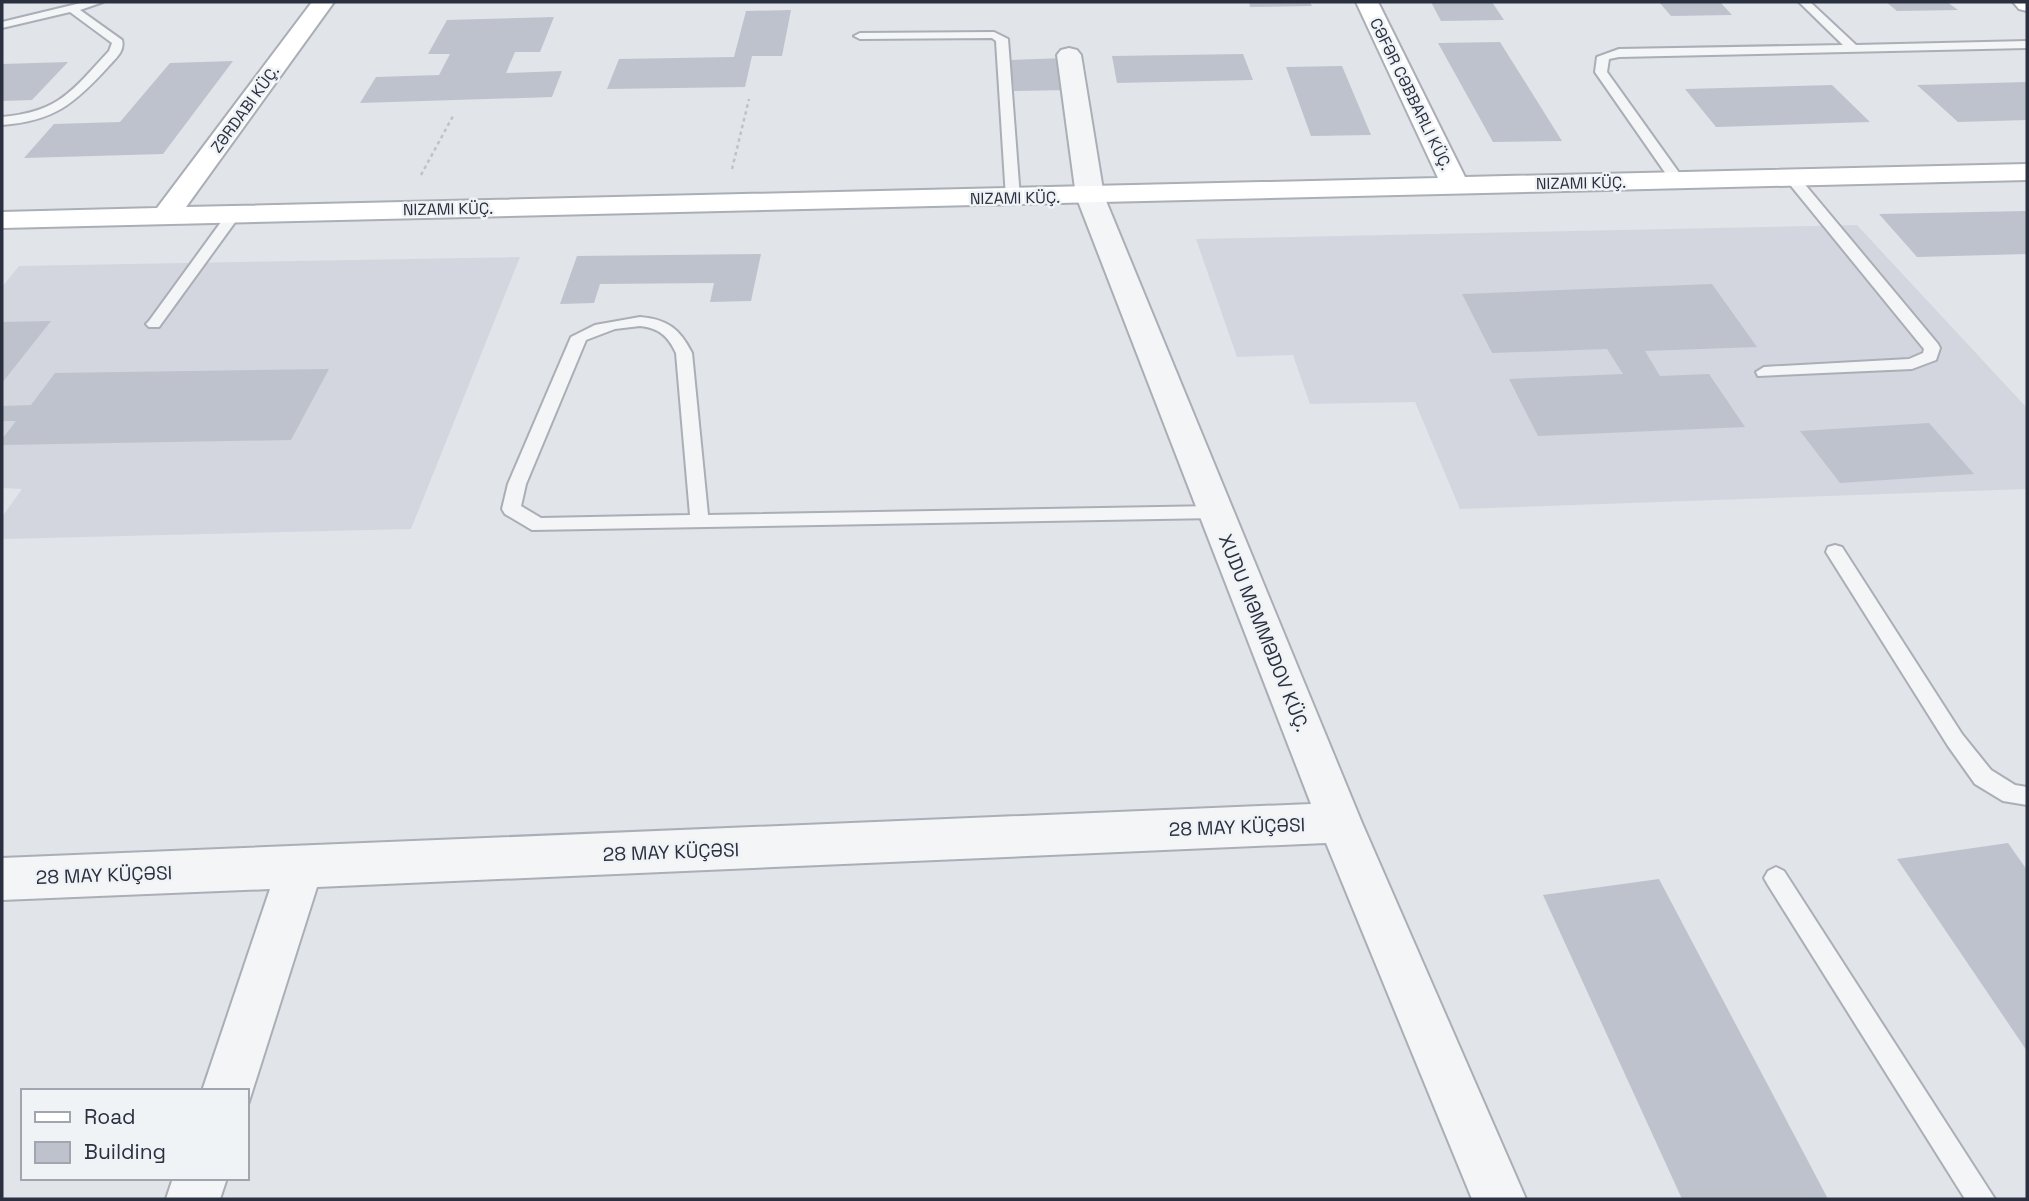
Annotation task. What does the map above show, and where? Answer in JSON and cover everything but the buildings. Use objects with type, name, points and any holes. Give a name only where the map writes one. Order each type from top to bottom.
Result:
[{"type":"main road","name":"ZƏRDABI KÜÇ.","points":[[166,215],[323,2]]},
{"type":"main road","points":[[1367,2],[1456,186]]},
{"type":"main road","name":"NIZAMI KÜÇ.","points":[[2,220],[2027,172]]},
{"type":"street","name":"XUDU MƏMMƏDOV KÜÇ.","points":[[1069,55],[1090,196],[1340,823],[1499,1199]]},
{"type":"street","name":"28 MAY KÜÇƏSI","points":[[2,879],[1340,823]]},
{"type":"street","points":[[229,1089],[300,867]]},
{"type":"street","points":[[193,1199],[199,1180]]},
{"type":"lane","points":[[2,25],[98,2]]},
{"type":"lane","points":[[1804,2],[1853,48]]},
{"type":"lane","points":[[2,121],[46,115],[66,103],[116,52],[118,43],[71,8]]},
{"type":"lane","points":[[860,36],[995,36],[1002,39],[1013,198]]},
{"type":"lane","points":[[1678,181],[1601,72],[1604,57],[1619,53],[2027,45]]},
{"type":"lane","points":[[1764,372],[1912,363],[1930,356],[1932,348],[1792,178]]},
{"type":"lane","points":[[154,324],[234,214]]},
{"type":"lane","points":[[700,522],[684,353],[672,332],[652,322],[606,325],[579,337],[517,484],[511,509],[538,525],[700,522],[1216,512]]},
{"type":"lane","points":[[1835,552],[1955,740],[1983,777],[2011,794],[2027,796]]},
{"type":"lane","points":[[1776,878],[1980,1199]]},
{"type":"path","points":[[723,204],[749,99]]},
{"type":"path","points":[[402,210],[453,116]]},
{"type":"shaded area","points":[[1857,225],[2027,408],[2027,489],[1460,509],[1415,402],[1310,404],[1293,355],[1237,357],[1196,239]]},
{"type":"shaded area","points":[[520,257],[411,529],[2,539],[2,517],[22,489],[2,488],[2,287],[19,266]]}]
